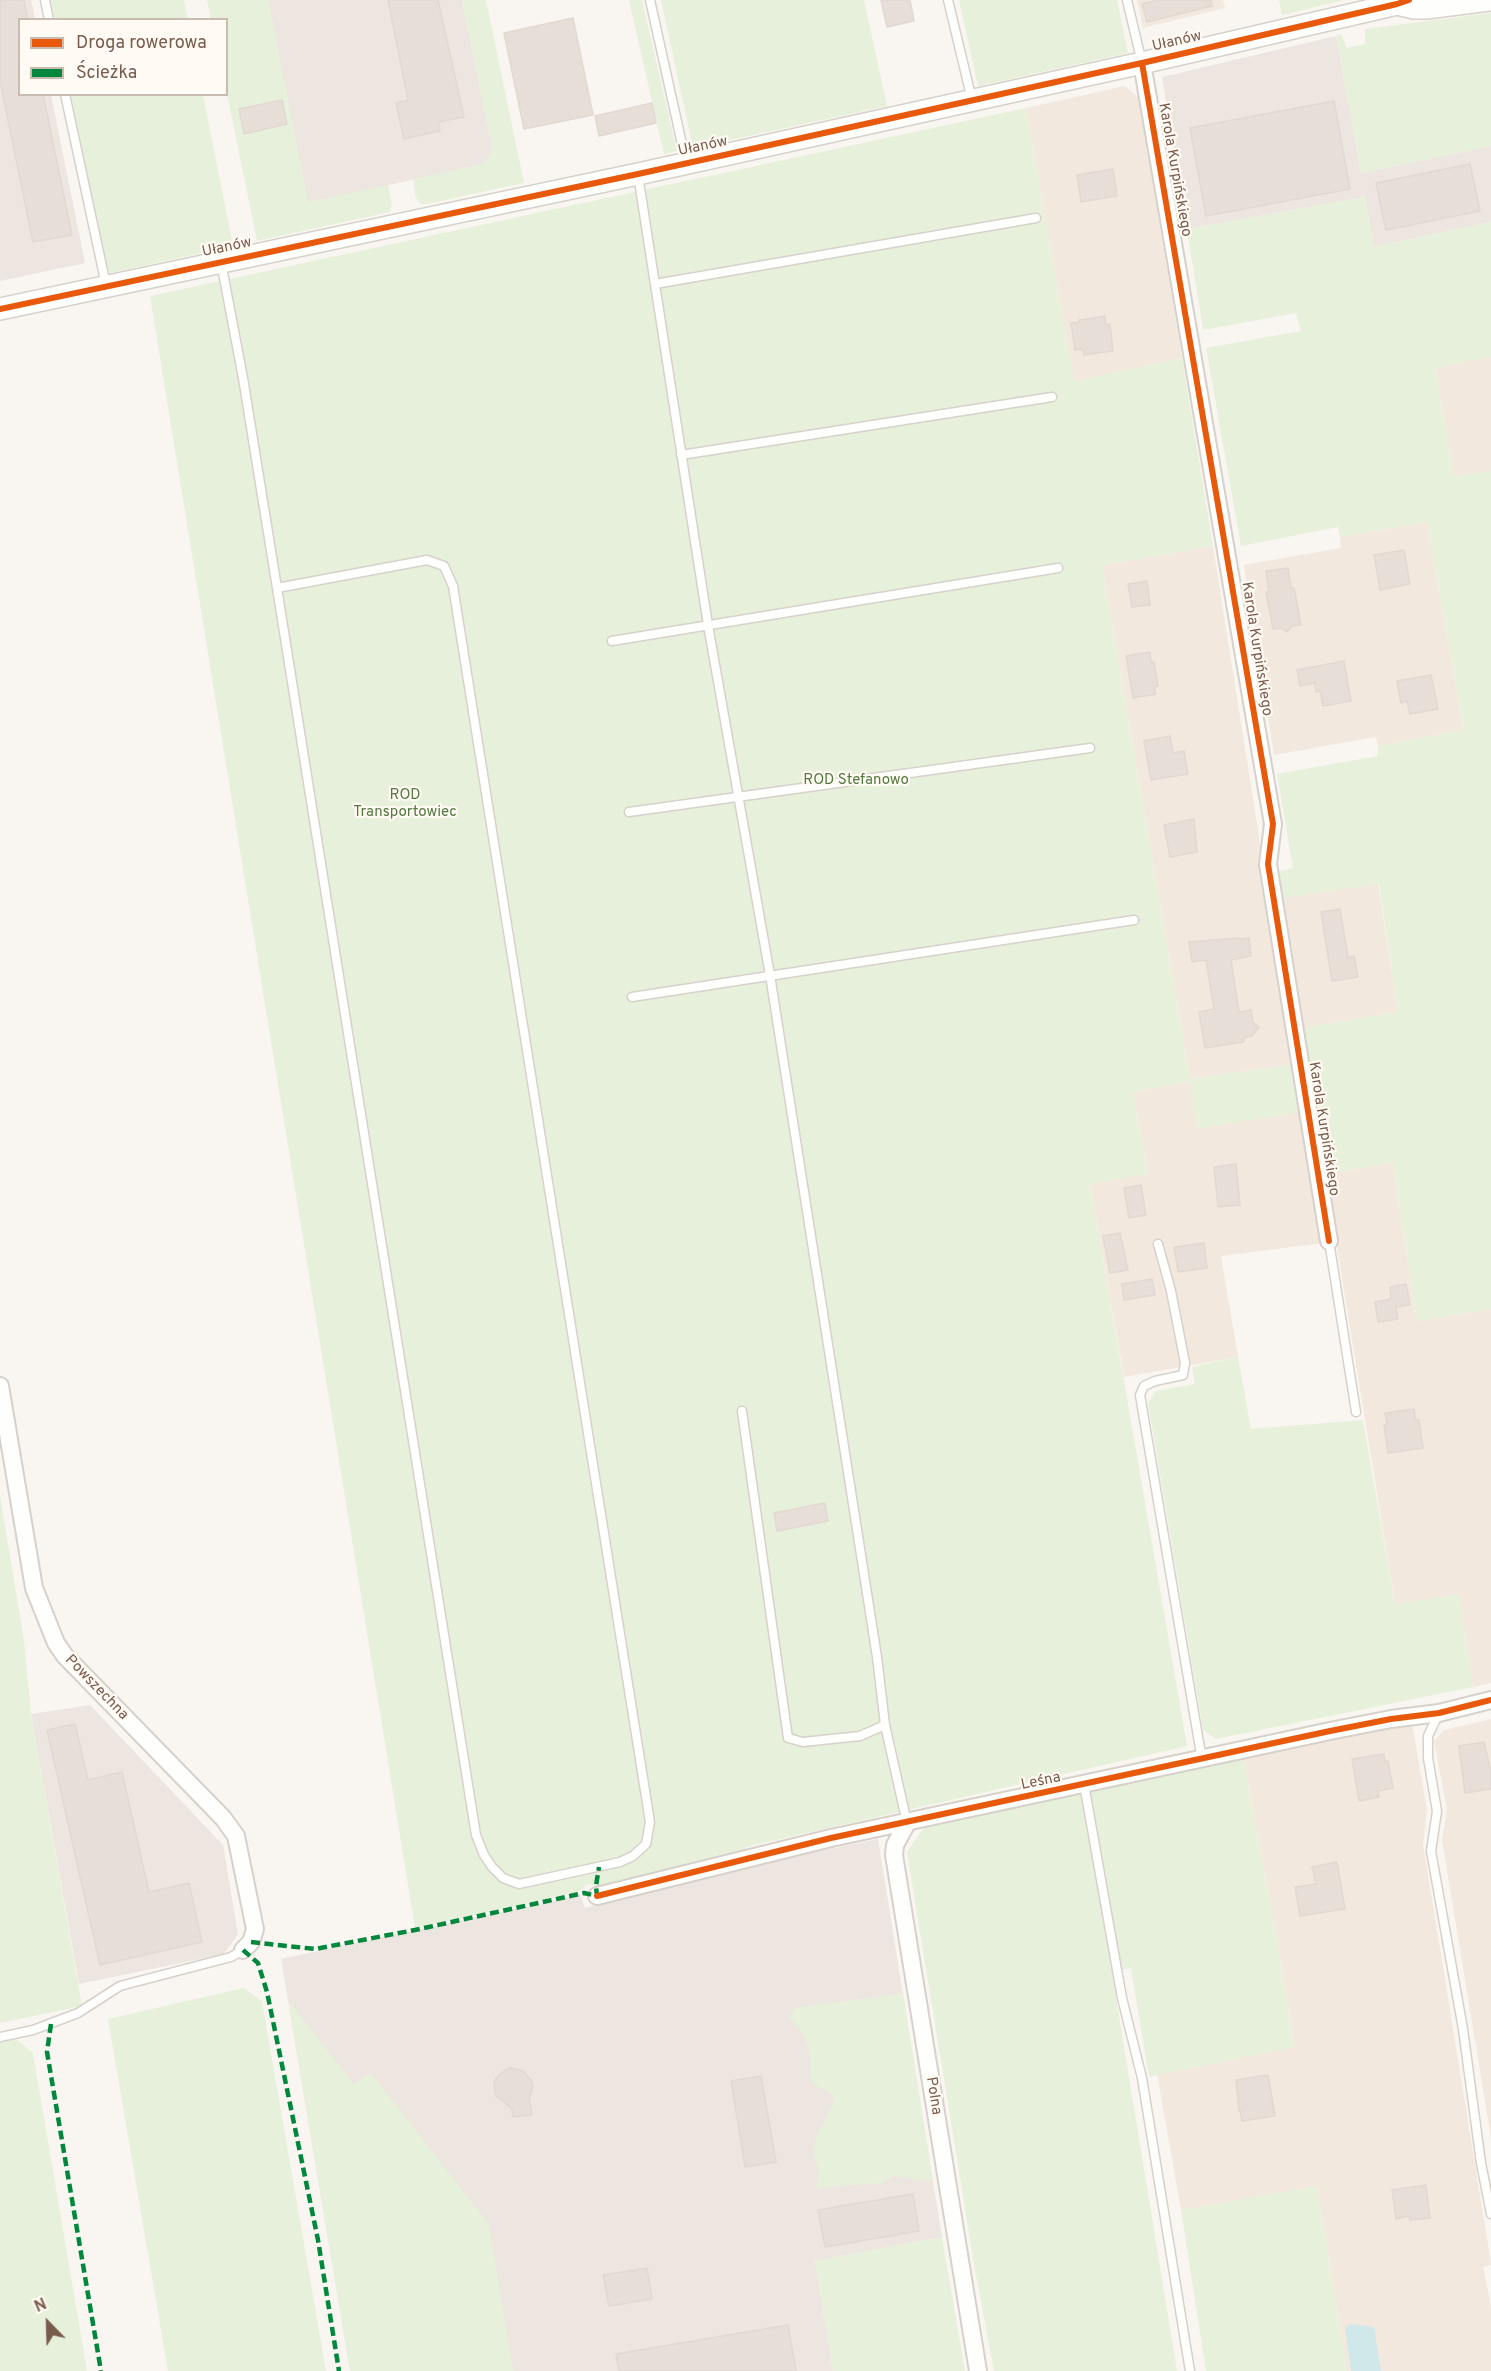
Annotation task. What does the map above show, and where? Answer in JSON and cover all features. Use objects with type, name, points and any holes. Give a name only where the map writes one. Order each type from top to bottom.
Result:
[{"type":"street","name":"Ułanów","points":[[0,309],[638,174],[1142,63],[1403,2],[1414,8],[1426,8],[1489,0]]},
{"type":"street","name":"Karola Kurpińskiego","points":[[1142,63],[1273,824],[1268,864],[1329,1241]]},
{"type":"street","name":"Powszechna","points":[[0,1386],[34,1588],[57,1643],[64,1656],[223,1818],[236,1836],[255,1929],[251,1942],[243,1950]]},
{"type":"street","name":"Leśna","points":[[597,1896],[831,1838],[1330,1731],[1391,1719],[1439,1713],[1491,1700]]},
{"type":"street","name":"Polna","points":[[907,1823],[895,1845],[894,1855],[978,2371]]},
{"type":"lane","points":[[45,0],[49,18]]},
{"type":"lane","points":[[650,0],[686,162]]},
{"type":"lane","points":[[948,0],[972,100]]},
{"type":"lane","points":[[1127,0],[1142,63]]},
{"type":"lane","points":[[65,96],[106,286]]},
{"type":"lane","points":[[638,174],[708,625],[770,975],[877,1657],[885,1725],[907,1823]]},
{"type":"lane","points":[[655,284],[1036,218]]},
{"type":"lane","points":[[221,261],[278,588],[476,1835],[484,1856],[492,1867],[503,1878],[519,1884],[620,1862],[633,1856],[646,1844],[650,1822],[453,586],[444,566],[428,560],[278,588]]},
{"type":"lane","points":[[681,455],[1052,397]]},
{"type":"lane","points":[[612,641],[1058,568]]},
{"type":"lane","points":[[629,812],[1090,747]]},
{"type":"lane","points":[[632,997],[1134,920]]},
{"type":"lane","points":[[1329,1241],[1356,1412]]},
{"type":"lane","points":[[1158,1244],[1171,1291],[1185,1363],[1182,1375],[1150,1383],[1144,1386],[1140,1395],[1203,1760]]},
{"type":"lane","points":[[742,1411],[788,1738],[803,1742],[860,1736],[885,1725]]},
{"type":"lane","points":[[1439,1713],[1428,1736],[1428,1758],[1437,1811],[1431,1851],[1463,2029],[1480,2163],[1491,2214]]},
{"type":"lane","points":[[1084,1784],[1122,1998],[1142,2079],[1190,2371]]},
{"type":"lane","points":[[0,2037],[33,2030],[78,2013],[120,1986],[231,1957],[243,1950]]},
{"type":"shaded area","points":[[0,0],[31,0],[35,18],[18,18],[18,96],[51,96],[85,263],[0,281]]},
{"type":"shaded area","points":[[268,0],[462,0],[493,152],[483,164],[308,203]]},
{"type":"shaded area","points":[[1137,0],[1223,0],[1225,8],[1143,28]]},
{"type":"shaded area","points":[[1336,36],[1361,173],[1491,146],[1491,222],[1374,247],[1365,197],[1187,229],[1162,77]]},
{"type":"shaded area","points":[[1125,86],[1138,97],[1182,358],[1074,382],[1026,108]]},
{"type":"shaded area","points":[[1491,357],[1491,471],[1454,477],[1435,367]]},
{"type":"shaded area","points":[[1427,522],[1464,730],[1378,746],[1376,737],[1274,755],[1244,565],[1341,548],[1340,537]]},
{"type":"shaded area","points":[[1213,546],[1295,1064],[1190,1079],[1102,565]]},
{"type":"shaded area","points":[[1378,883],[1398,1012],[1303,1028],[1283,898]]},
{"type":"shaded area","points":[[1190,1082],[1302,1112],[1323,1243],[1221,1256],[1238,1357],[1124,1377],[1090,1184],[1148,1173],[1133,1092]]},
{"type":"shaded area","points":[[1393,1163],[1417,1321],[1491,1309],[1491,1683],[1473,1687],[1459,1595],[1395,1604],[1325,1174]]},
{"type":"shaded area","points":[[90,1705],[223,1845],[238,1934],[224,1954],[79,1984],[31,1714]]},
{"type":"shaded area","points":[[1491,1719],[1491,2138],[1442,1840],[1447,1809],[1434,1741],[1444,1730]]},
{"type":"shaded area","points":[[1412,1723],[1427,1810],[1423,1844],[1491,2263],[1483,2267],[1491,2306],[1491,2371],[1347,2371],[1317,2187],[1181,2210],[1157,2074],[1294,2046],[1243,1756]]},
{"type":"shaded area","points":[[878,1839],[942,2237],[815,2261],[833,2371],[350,2371],[281,1959],[580,1895],[585,1908],[749,1866]]},
{"type":"green space","points":[[51,0],[184,0],[188,18],[55,18]]},
{"type":"green space","points":[[207,0],[268,0],[308,202],[388,185],[392,205],[390,212],[257,241],[228,96],[228,18],[211,18]]},
{"type":"green space","points":[[462,0],[486,0],[524,183],[422,205],[416,198],[413,179],[483,164],[493,152]]},
{"type":"green space","points":[[629,0],[642,0],[677,151],[664,154]]},
{"type":"green space","points":[[661,0],[864,0],[887,106],[693,148]]},
{"type":"green space","points":[[959,0],[1117,0],[1128,53],[978,86]]},
{"type":"green space","points":[[1279,0],[1345,0],[1282,15]]},
{"type":"green space","points":[[1491,13],[1491,146],[1361,173],[1336,36],[1341,34],[1347,48],[1365,44],[1365,29]]},
{"type":"green space","points":[[71,96],[203,96],[233,246],[111,273],[107,269]]},
{"type":"green space","points":[[1026,108],[1074,381],[1182,358],[1213,546],[1102,565],[1190,1079],[1295,1064],[1302,1112],[1197,1129],[1190,1082],[1133,1092],[1148,1174],[1090,1184],[1187,1746],[745,1847],[747,1855],[604,1888],[588,1884],[578,1892],[415,1928],[150,296]]},
{"type":"green space","points":[[1365,197],[1374,247],[1491,222],[1491,357],[1435,368],[1454,476],[1491,471],[1491,1309],[1417,1321],[1393,1163],[1325,1174],[1303,1028],[1398,1012],[1379,884],[1283,898],[1277,872],[1293,868],[1277,774],[1378,756],[1378,746],[1464,730],[1427,522],[1340,537],[1338,527],[1241,546],[1206,348],[1301,331],[1296,313],[1203,330],[1187,229]]},
{"type":"green space","points":[[1238,1357],[1251,1429],[1363,1420],[1395,1604],[1459,1594],[1473,1687],[1216,1739],[1203,1730],[1148,1403],[1156,1391],[1195,1384],[1192,1367]]},
{"type":"green space","points":[[0,1496],[24,1641],[31,1714],[82,2006],[0,2023]]},
{"type":"green space","points":[[1243,1756],[1294,2047],[1149,2077],[1131,1968],[1121,1970],[1089,1789]]},
{"type":"green space","points":[[1082,1792],[1177,2371],[994,2371],[975,2270],[907,1852],[924,1828]]},
{"type":"green space","points":[[244,1988],[262,2001],[326,2371],[168,2371],[108,2019]]},
{"type":"green space","points":[[903,1993],[933,2182],[894,2176],[882,2183],[817,2188],[818,2169],[813,2152],[816,2137],[834,2100],[829,2091],[814,2085],[810,2078],[810,2055],[805,2037],[789,2017],[795,2008]]},
{"type":"green space","points":[[288,2000],[354,2084],[371,2073],[489,2224],[513,2371],[350,2371]]},
{"type":"green space","points":[[16,2039],[33,2053],[87,2371],[0,2371],[0,2042]]},
{"type":"green space","points":[[1317,2186],[1347,2371],[1206,2371],[1181,2210]]},
{"type":"green space","points":[[942,2237],[965,2371],[833,2371],[815,2261]]},
{"type":"water","points":[[1353,2324],[1374,2327],[1381,2371],[1351,2371],[1345,2327]]},
{"type":"building","points":[[0,0],[24,0],[28,18],[18,18],[18,96],[43,96],[72,235],[33,242],[0,81]]},
{"type":"building","points":[[388,0],[438,0],[464,117],[438,122],[440,131],[404,139],[396,103],[408,100]]},
{"type":"building","points":[[881,0],[910,0],[914,21],[887,27]]},
{"type":"building","points":[[1158,0],[1211,0],[1212,6],[1147,22],[1142,4]]},
{"type":"building","points":[[573,18],[593,115],[524,129],[504,33]]},
{"type":"building","points":[[282,100],[287,124],[244,134],[239,109]]},
{"type":"building","points":[[1334,101],[1350,189],[1206,216],[1190,128]]},
{"type":"building","points":[[652,103],[656,123],[599,136],[595,116]]},
{"type":"building","points":[[1470,164],[1480,211],[1386,230],[1376,183]]},
{"type":"building","points":[[1113,169],[1117,196],[1081,202],[1077,175]]},
{"type":"building","points":[[1105,316],[1106,325],[1110,324],[1113,351],[1084,355],[1083,349],[1075,350],[1071,323]]},
{"type":"building","points":[[1404,550],[1410,584],[1380,590],[1374,555]]},
{"type":"building","points":[[1288,568],[1301,625],[1292,626],[1287,632],[1281,628],[1273,629],[1266,592],[1269,592],[1266,571]]},
{"type":"building","points":[[1147,581],[1150,605],[1132,607],[1128,584]]},
{"type":"building","points":[[1150,652],[1158,686],[1154,687],[1156,694],[1133,698],[1126,656]]},
{"type":"building","points":[[1344,661],[1351,701],[1323,706],[1320,691],[1316,692],[1315,683],[1300,686],[1297,670]]},
{"type":"building","points":[[1431,675],[1438,709],[1410,714],[1407,701],[1401,703],[1397,681]]},
{"type":"building","points":[[1170,736],[1173,753],[1184,751],[1188,774],[1151,780],[1144,741]]},
{"type":"building","points":[[1194,819],[1197,852],[1170,857],[1164,825]]},
{"type":"building","points":[[1340,909],[1348,957],[1354,956],[1358,977],[1332,981],[1321,912]]},
{"type":"building","points":[[1249,938],[1251,956],[1231,960],[1239,1012],[1251,1010],[1253,1022],[1259,1027],[1252,1036],[1243,1038],[1244,1042],[1205,1048],[1199,1012],[1214,1009],[1206,960],[1192,962],[1189,942]]},
{"type":"building","points":[[1236,1164],[1240,1205],[1218,1207],[1214,1167]]},
{"type":"building","points":[[1141,1185],[1146,1215],[1129,1218],[1124,1188]]},
{"type":"building","points":[[1120,1233],[1128,1270],[1110,1273],[1103,1236]]},
{"type":"building","points":[[1204,1243],[1207,1268],[1178,1272],[1174,1247]]},
{"type":"building","points":[[1152,1279],[1155,1295],[1124,1300],[1122,1284]]},
{"type":"building","points":[[1406,1284],[1410,1305],[1396,1307],[1398,1319],[1378,1322],[1375,1302],[1391,1299],[1390,1287]]},
{"type":"building","points":[[1414,1409],[1416,1420],[1419,1420],[1423,1448],[1388,1453],[1384,1425],[1387,1424],[1385,1413]]},
{"type":"building","points":[[825,1503],[828,1521],[777,1531],[774,1513]]},
{"type":"building","points":[[75,1724],[88,1780],[122,1772],[149,1892],[189,1883],[202,1942],[100,1965],[47,1730]]},
{"type":"building","points":[[1484,1742],[1491,1772],[1491,1789],[1465,1793],[1459,1746]]},
{"type":"building","points":[[1384,1754],[1385,1761],[1388,1761],[1393,1788],[1378,1791],[1379,1797],[1359,1801],[1352,1759]]},
{"type":"building","points":[[1337,1862],[1345,1909],[1300,1916],[1295,1887],[1316,1884],[1312,1867]]},
{"type":"building","points":[[511,2068],[523,2071],[531,2080],[533,2087],[529,2098],[532,2115],[513,2117],[512,2109],[496,2096],[494,2084],[496,2078]]},
{"type":"building","points":[[1268,2075],[1275,2116],[1242,2121],[1236,2080]]},
{"type":"building","points":[[761,2076],[776,2162],[745,2167],[731,2081]]},
{"type":"building","points":[[1426,2185],[1430,2218],[1410,2220],[1409,2216],[1396,2219],[1392,2190]]},
{"type":"building","points":[[913,2194],[919,2231],[825,2247],[818,2210]]},
{"type":"building","points":[[647,2268],[652,2299],[609,2306],[603,2275]]},
{"type":"building","points":[[788,2325],[796,2371],[619,2371],[616,2354]]},
{"type":"marked path","points":[[251,1942],[315,1949],[584,1893],[597,1896],[599,1867]]},
{"type":"marked path","points":[[243,1950],[258,1963],[267,1992],[318,2240],[339,2371]]},
{"type":"marked path","points":[[51,2024],[47,2052],[101,2371]]},
{"type":"cycle path","points":[[0,309],[638,174],[1142,63],[1409,0]]},
{"type":"cycle path","points":[[1142,63],[1273,824],[1268,864],[1329,1241]]},
{"type":"cycle path","points":[[597,1896],[831,1838],[1330,1731],[1391,1719],[1439,1713],[1491,1700]]},
{"type":"park label","name":"ROD Stefanowo","points":[[856,781]]},
{"type":"park label","name":"ROD Transportowiec","points":[[405,804]]}]
